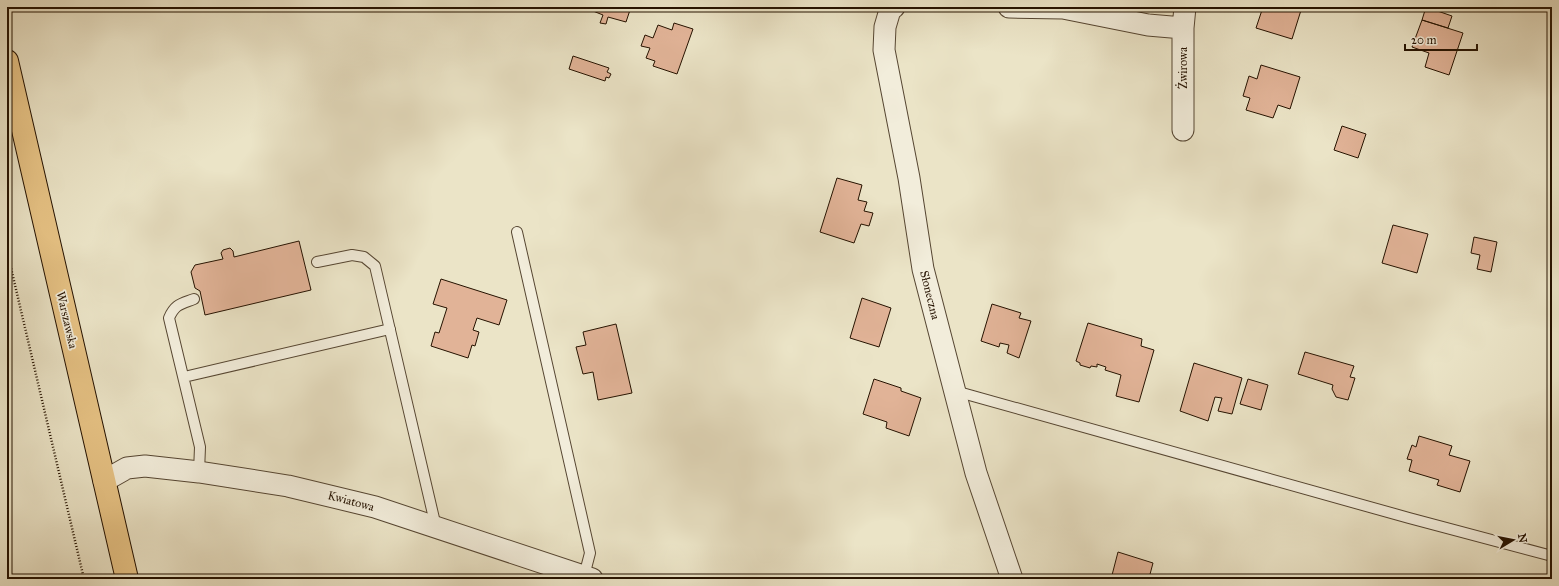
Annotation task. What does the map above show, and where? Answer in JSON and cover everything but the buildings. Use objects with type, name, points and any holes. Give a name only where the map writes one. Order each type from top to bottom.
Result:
[{"type":"main road","name":"Warszawska","points":[[8,73],[127,579]]},
{"type":"street","name":"Słoneczna","points":[[894,7],[890,10],[885,27],[884,50],[909,178],[923,268],[976,474],[1012,579]]},
{"type":"street","points":[[1010,7],[1063,8],[1148,25],[1183,28]]},
{"type":"street","name":"Żwirowa","points":[[1183,130],[1183,28],[1185,7]]},
{"type":"street","name":"Kwiatowa","points":[[104,481],[128,468],[145,466],[199,472],[288,486],[375,507],[581,577]]},
{"type":"lane","points":[[516,232],[590,553],[581,577]]},
{"type":"lane","points":[[317,262],[352,255],[364,257],[375,266],[436,527]]},
{"type":"lane","points":[[194,299],[179,304],[172,310],[169,318],[200,447],[199,472]]},
{"type":"lane","points":[[184,377],[390,329]]},
{"type":"lane","points":[[955,391],[1401,516],[1552,556]]},
{"type":"path","points":[[7,251],[84,579]]}]
